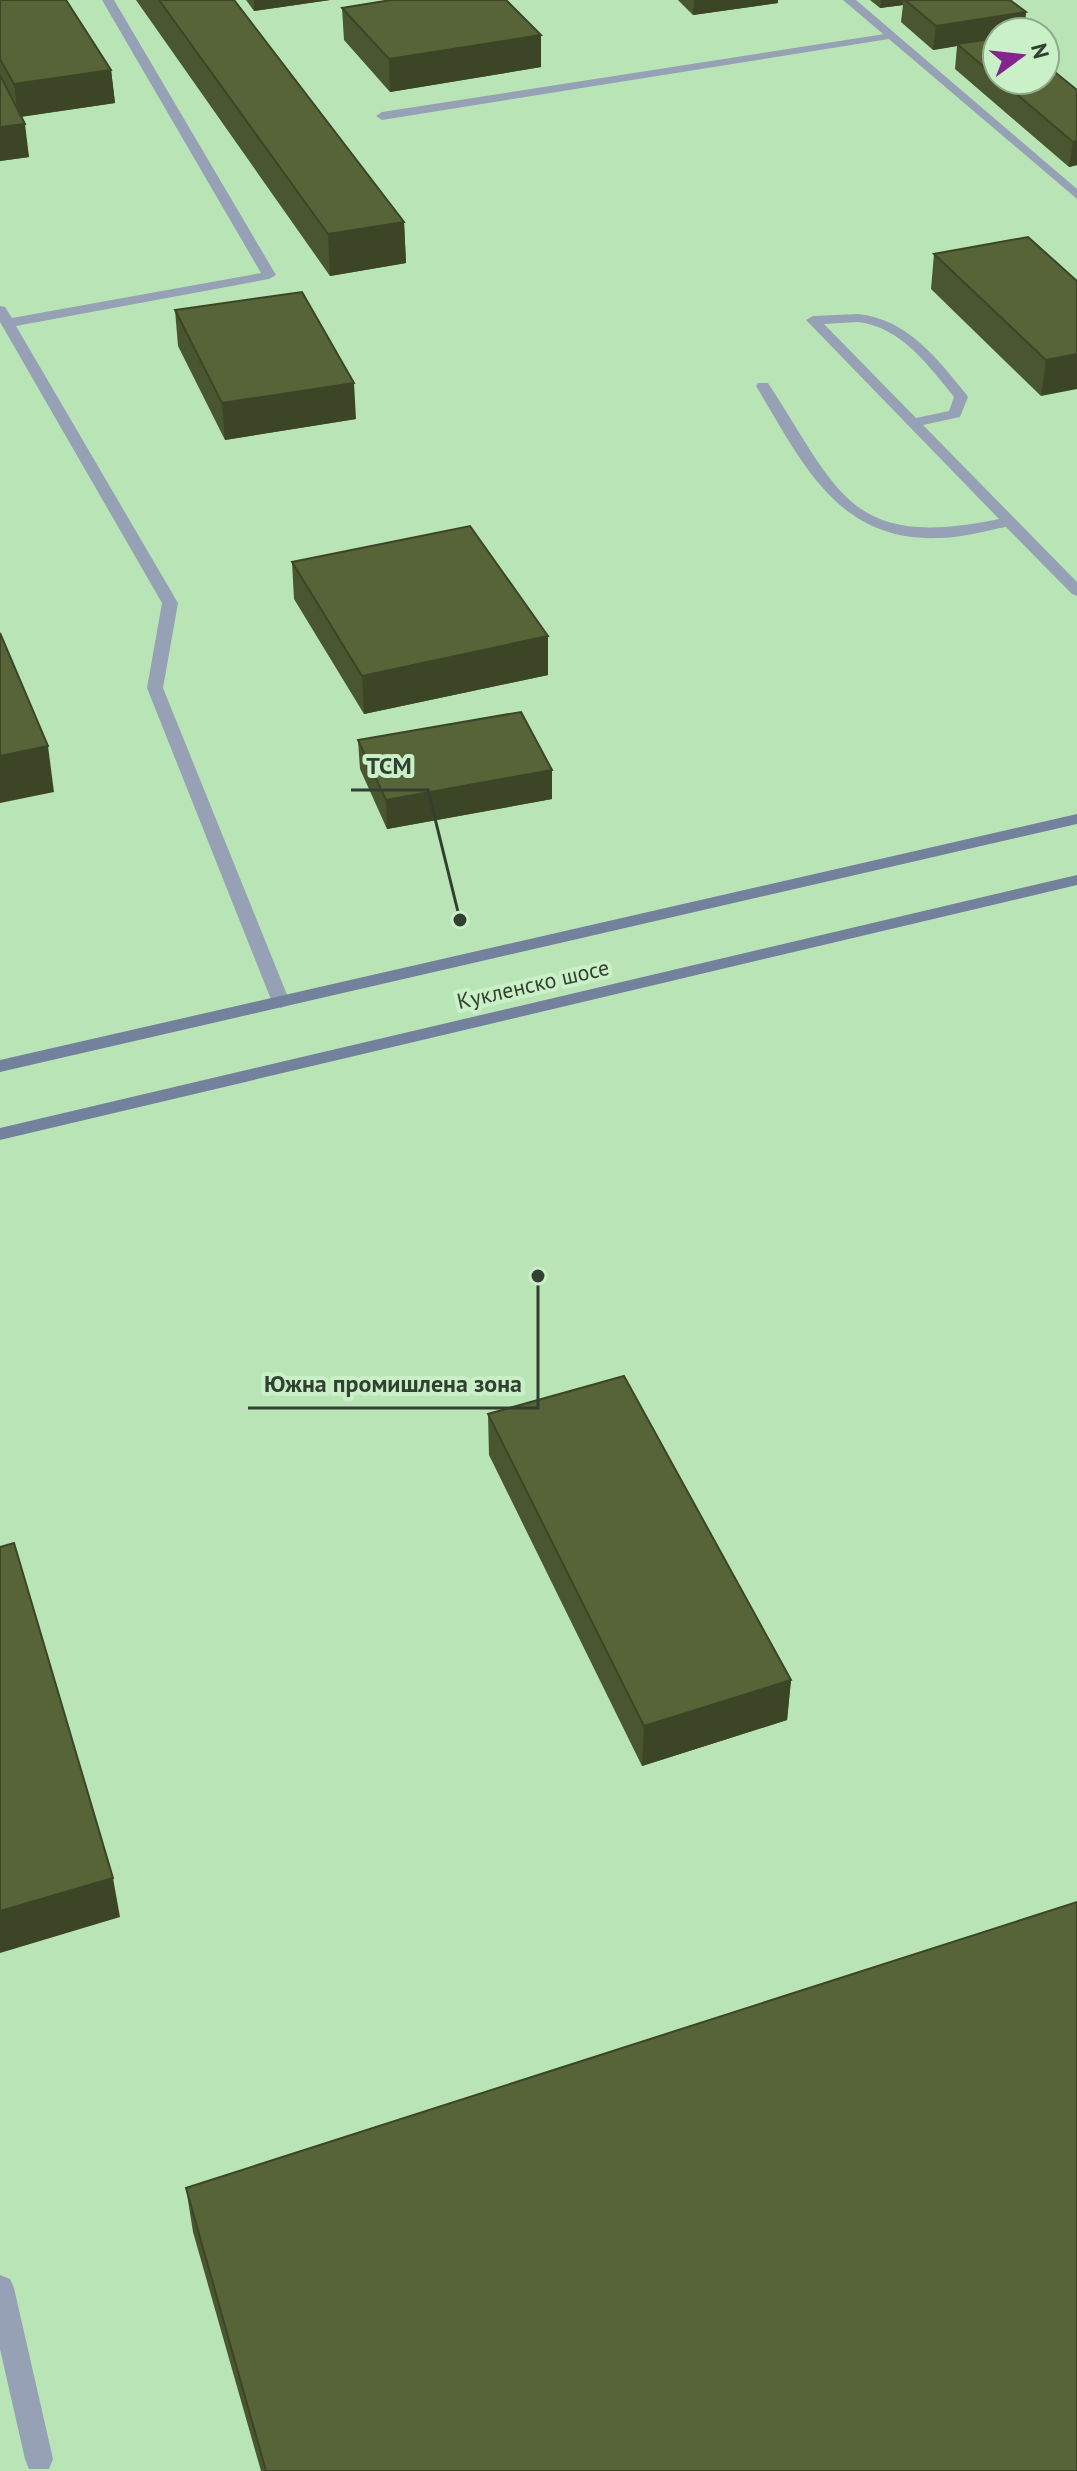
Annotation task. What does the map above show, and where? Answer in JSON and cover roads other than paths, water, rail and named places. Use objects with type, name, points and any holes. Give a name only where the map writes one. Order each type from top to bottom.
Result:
[{"type":"main road","name":"Кукленско шосе","points":[[0,1066],[1077,819]]},
{"type":"main road","name":"Кукленско шосе","points":[[0,1134],[1077,880]]},
{"type":"street","points":[[108,0],[269,275],[4,317],[170,603],[155,688],[281,1002]]},
{"type":"street","points":[[849,0],[1077,195]]},
{"type":"street","points":[[382,116],[891,36]]},
{"type":"street","points":[[913,423],[955,414],[961,397],[929,358],[898,330],[864,319],[813,320],[835,345],[1077,591]]},
{"type":"street","points":[[763,386],[807,456],[858,515],[893,530],[938,534],[1009,522]]},
{"type":"street","points":[[0,2288],[39,2459]]},
{"type":"place","name":"ТСМ","points":[[460,920]]},
{"type":"place","name":"Южна промишлена зона","points":[[538,1276]]}]
